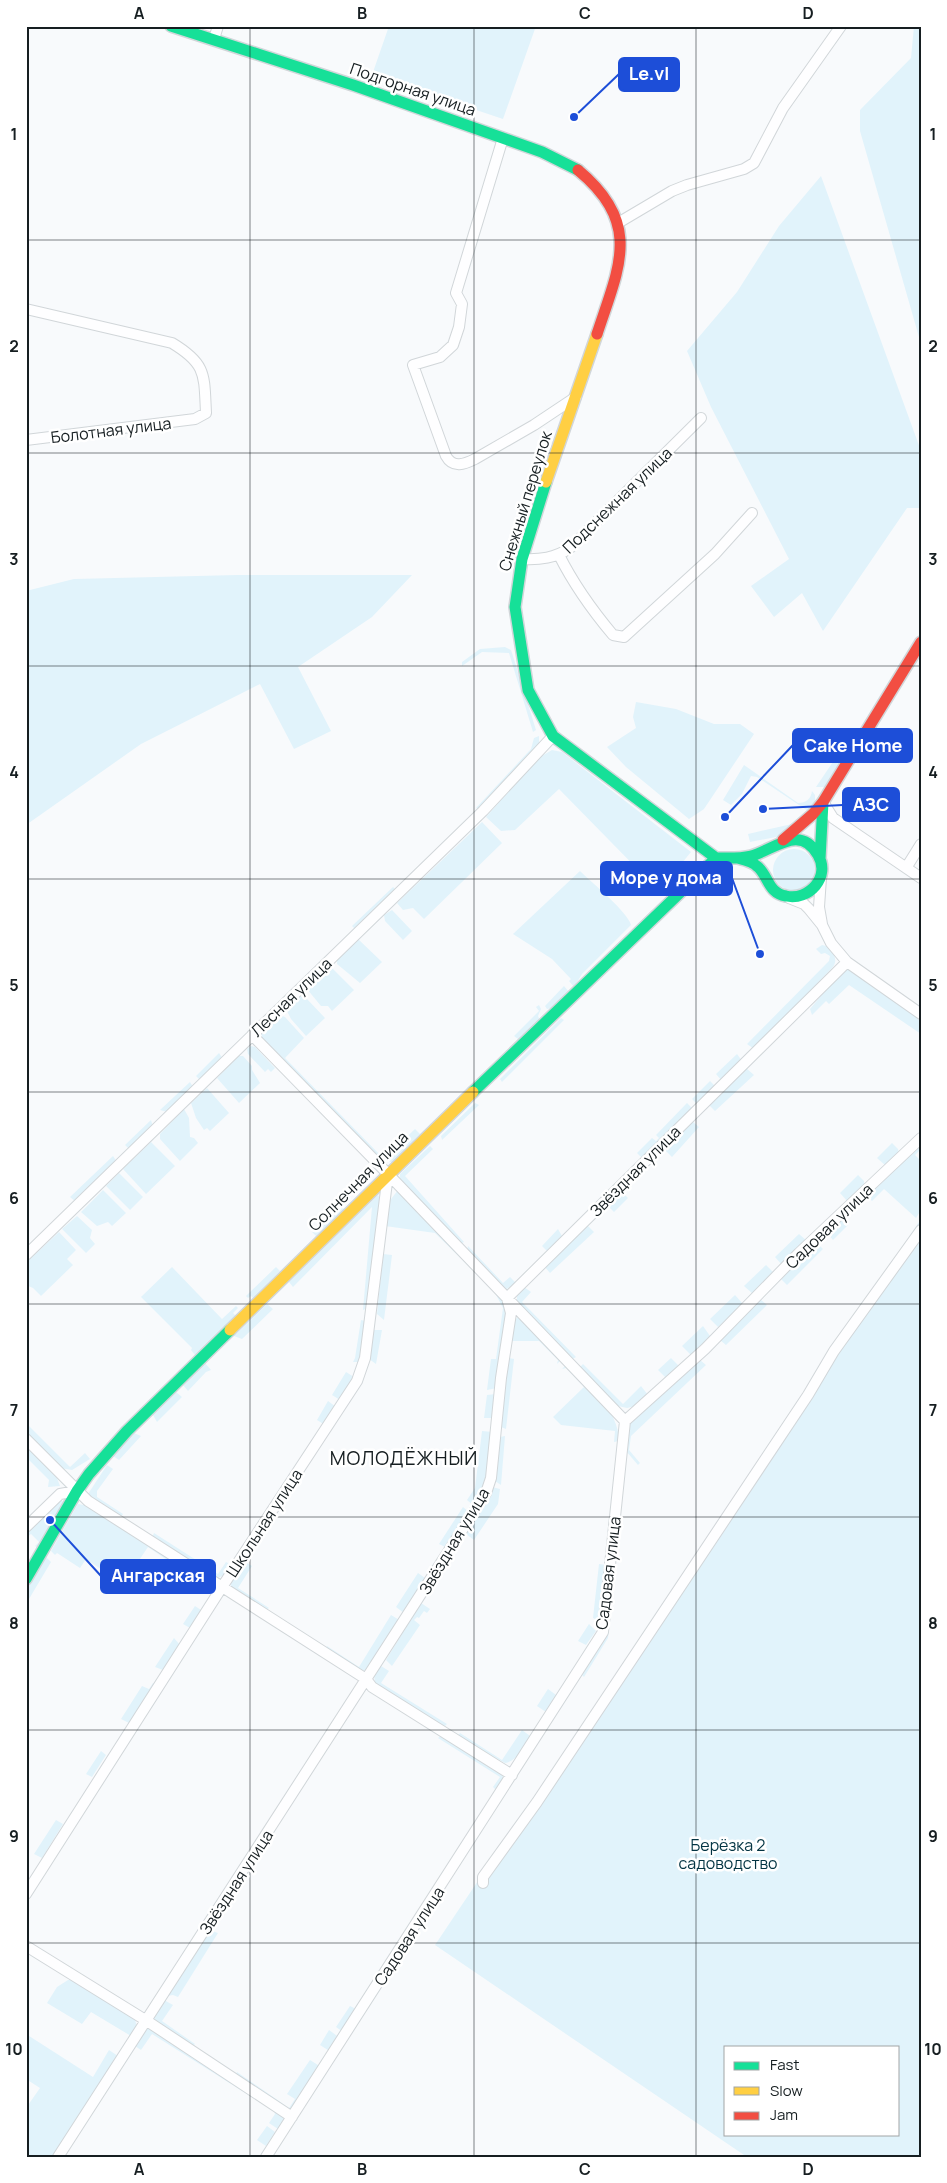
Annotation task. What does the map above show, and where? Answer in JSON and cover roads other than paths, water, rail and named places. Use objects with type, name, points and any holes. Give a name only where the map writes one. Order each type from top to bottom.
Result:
[{"type":"street","name":"Подгорная улица","points":[[171,26],[214,39],[542,152],[579,171],[603,197],[618,223]]},
{"type":"street","points":[[214,39],[218,26]]},
{"type":"street","points":[[618,223],[672,191],[744,169],[754,163],[783,108],[841,26]]},
{"type":"street","points":[[503,138],[456,293],[462,304],[459,327],[453,344],[440,357],[413,365],[446,456],[450,462],[456,465],[465,464],[475,459],[534,425],[576,397]]},
{"type":"street","name":"Снежный переулок","points":[[618,223],[622,244],[619,268],[550,469],[522,559],[515,607],[518,638],[528,690],[553,736],[716,858]]},
{"type":"street","name":"Болотная улица","points":[[26,309],[172,343],[191,355],[198,364],[204,380],[206,413],[195,419],[26,440]]},
{"type":"street","name":"Подснежная улица","points":[[522,559],[537,560],[559,555],[570,548],[701,418]]},
{"type":"street","points":[[559,555],[572,581],[598,617],[614,635],[624,637],[715,554],[752,512]]},
{"type":"street","points":[[765,877],[765,860],[778,843],[813,814],[823,802],[921,642]]},
{"type":"street","name":"Лесная улица","points":[[26,1254],[483,811],[553,736]]},
{"type":"street","points":[[822,925],[819,907],[823,802]]},
{"type":"street","points":[[823,802],[833,818],[921,878]]},
{"type":"street","points":[[716,858],[752,856],[778,843],[795,839],[806,842],[815,849],[821,865],[818,882],[812,890],[801,896],[786,897]]},
{"type":"street","points":[[906,868],[921,844]]},
{"type":"street","name":"Солнечная улица","points":[[26,1527],[60,1494],[76,1491],[127,1432],[388,1174],[716,858]]},
{"type":"street","points":[[737,858],[749,861],[759,868],[770,887],[786,897],[804,904],[822,925],[831,943],[847,962],[921,1014]]},
{"type":"street","name":"Звёздная улица","points":[[58,2157],[486,1493],[491,1478],[501,1378],[511,1313],[507,1298],[847,962]]},
{"type":"street","points":[[252,1035],[625,1421]]},
{"type":"street","name":"Садовая улица","points":[[266,2157],[603,1632],[625,1421],[705,1350],[799,1253],[921,1138]]},
{"type":"street","name":"Школьная улица","points":[[26,1894],[222,1587],[357,1381],[362,1370],[388,1174]]},
{"type":"street","points":[[482,1883],[483,1877],[537,1802],[802,1403],[834,1351],[921,1230]]},
{"type":"street","points":[[26,1439],[88,1501],[366,1679],[372,1687],[512,1775]]},
{"type":"street","points":[[26,1579],[71,1504],[76,1491]]},
{"type":"street","points":[[26,1946],[146,2021],[292,2118]]},
{"type":"place","name":"Le.vl","points":[[574,117]]},
{"type":"place","name":"АЗС","points":[[763,809]]},
{"type":"place","name":"Cake Home","points":[[725,817]]},
{"type":"place","name":"Море у дома","points":[[760,954]]},
{"type":"place","name":"Ангарская","points":[[50,1520]]},
{"type":"district","name":"МОЛОДЁЖНЫЙ","points":[[404,1458]]},
{"type":"park label","name":"Берёзка 2 садоводство","points":[[728,1854]]}]
